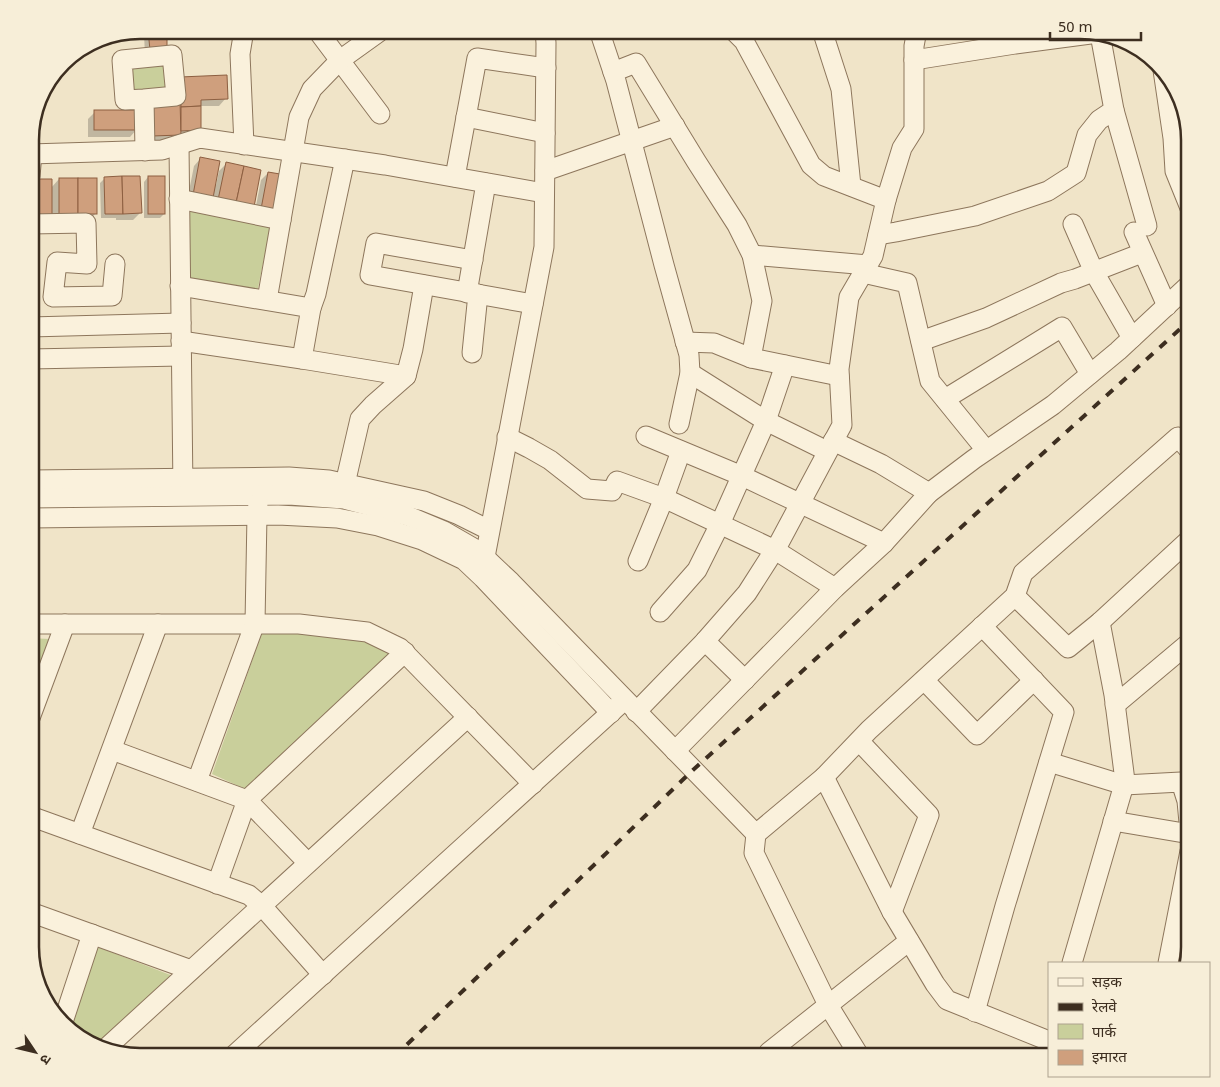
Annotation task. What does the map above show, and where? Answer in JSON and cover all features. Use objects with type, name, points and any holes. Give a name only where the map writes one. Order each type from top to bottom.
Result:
[{"type":"street","points":[[242,39],[240,54],[244,145]]},
{"type":"street","points":[[324,39],[380,114]]},
{"type":"street","points":[[267,300],[299,117],[312,90],[340,60],[369,39]]},
{"type":"street","points":[[485,557],[544,247],[545,39]]},
{"type":"street","points":[[602,39],[613,72],[689,354],[690,374],[679,424]]},
{"type":"street","points":[[741,39],[811,165],[824,176],[886,200]]},
{"type":"street","points":[[825,39],[841,89],[851,186]]},
{"type":"street","points":[[242,1048],[611,713],[631,706],[705,641],[747,593],[775,550],[842,425],[839,369],[849,297],[873,256],[886,200],[902,148],[914,129],[915,39]]},
{"type":"street","points":[[914,60],[1057,39]]},
{"type":"street","points":[[1100,41],[1140,229],[1142,253],[1167,306]]},
{"type":"street","points":[[455,177],[478,58],[546,68]]},
{"type":"street","points":[[613,72],[636,63],[737,225],[752,255],[762,301],[751,358]]},
{"type":"street","points":[[1165,86],[1173,138],[1175,171],[1181,186]]},
{"type":"street","points":[[144,99],[145,151]]},
{"type":"street","points":[[878,235],[976,216],[1048,191],[1076,173],[1087,135],[1099,120],[1114,110]]},
{"type":"street","points":[[466,117],[545,133]]},
{"type":"street","points":[[545,171],[675,126]]},
{"type":"street","points":[[39,154],[162,150],[200,138],[345,159],[544,193]]},
{"type":"street","points":[[179,145],[183,488]]},
{"type":"street","points":[[302,359],[311,308],[316,294],[345,159]]},
{"type":"street","points":[[472,353],[473,260],[486,183]]},
{"type":"street","points":[[179,199],[281,220]]},
{"type":"street","points":[[39,224],[86,223],[87,264],[57,262],[52,296],[112,296],[114,264]]},
{"type":"street","points":[[1073,224],[1094,272],[1132,338]]},
{"type":"street","points":[[473,260],[376,243],[370,275],[533,304]]},
{"type":"street","points":[[921,341],[986,318],[1061,283],[1142,253]]},
{"type":"street","points":[[752,255],[866,269],[907,283],[930,381],[986,450]]},
{"type":"street","points":[[345,484],[360,419],[406,376],[413,349],[424,285]]},
{"type":"street","points":[[180,286],[311,308]]},
{"type":"street","points":[[675,751],[835,588],[884,543],[929,493],[986,450],[1053,405],[1132,338],[1181,293]]},
{"type":"street","points":[[945,399],[1062,327],[1090,374]]},
{"type":"street","points":[[39,328],[181,340],[406,376]]},
{"type":"street","points":[[39,358],[181,340]]},
{"type":"street","points":[[685,342],[714,343],[751,358],[839,376]]},
{"type":"street","points":[[660,612],[697,570],[766,422],[785,365]]},
{"type":"street","points":[[690,374],[766,422],[881,464],[929,493]]},
{"type":"street","points":[[646,436],[742,476],[884,543]]},
{"type":"street","points":[[507,437],[550,460],[587,489],[612,491],[617,480],[664,498],[775,550],[835,588]]},
{"type":"street","points":[[854,1048],[828,1005],[754,853],[756,834],[824,777],[859,741],[1015,596],[1023,574],[1178,437],[1181,440]]},
{"type":"street","points":[[638,560],[681,451]]},
{"type":"street","points":[[39,497],[183,488],[289,477],[329,480],[424,501],[489,530]]},
{"type":"street","points":[[39,480],[183,488],[259,496],[289,495],[344,499],[408,516],[444,531],[477,550],[485,557],[756,834]]},
{"type":"street","points":[[197,781],[255,624],[259,496]]},
{"type":"street","points":[[39,518],[278,515],[337,518],[378,526],[422,540],[464,560],[611,713]]},
{"type":"street","points":[[1015,596],[1068,648],[1100,622],[1181,547]]},
{"type":"street","points":[[1072,962],[1124,785],[1115,705],[1100,622]]},
{"type":"street","points":[[39,624],[299,624],[367,632],[405,652],[532,784]]},
{"type":"street","points":[[39,693],[65,624]]},
{"type":"street","points":[[80,834],[158,624]]},
{"type":"street","points":[[975,1012],[1064,712],[982,626]]},
{"type":"street","points":[[705,641],[745,680]]},
{"type":"street","points":[[1115,705],[1181,650]]},
{"type":"street","points":[[217,884],[247,800],[405,652]]},
{"type":"street","points":[[924,680],[977,736],[1034,680]]},
{"type":"street","points":[[111,1044],[468,717]]},
{"type":"street","points":[[859,741],[929,815],[892,912]]},
{"type":"street","points":[[112,750],[247,800],[308,863]]},
{"type":"street","points":[[1049,762],[1124,785],[1181,782]]},
{"type":"street","points":[[824,777],[892,912],[935,984],[947,1000],[1048,1043]]},
{"type":"street","points":[[39,819],[248,895],[262,906],[323,974]]},
{"type":"street","points":[[1113,821],[1181,832]]},
{"type":"street","points":[[1168,962],[1181,897]]},
{"type":"street","points":[[39,915],[191,970]]},
{"type":"street","points":[[63,1013],[92,934]]},
{"type":"street","points":[[774,1048],[909,941]]},
{"type":"green space","points":[[170,58],[173,94],[127,98],[124,62]]},
{"type":"green space","points":[[188,209],[271,224],[257,293],[189,281]]},
{"type":"green space","points":[[263,630],[312,631],[365,642],[393,653],[245,789],[212,774]]},
{"type":"green space","points":[[39,638],[49,639],[39,668]]},
{"type":"green space","points":[[98,947],[173,976],[100,1041],[72,1023]]},
{"type":"building","points":[[149,39],[167,39],[167,49],[150,50]]},
{"type":"building","points":[[227,75],[228,99],[201,100],[201,106],[181,107],[180,77]]},
{"type":"building","points":[[180,101],[181,135],[152,136],[151,102]]},
{"type":"building","points":[[201,106],[201,130],[181,131],[181,107]]},
{"type":"building","points":[[94,110],[138,110],[138,130],[94,130]]},
{"type":"building","points":[[200,157],[220,161],[213,198],[193,195]]},
{"type":"building","points":[[226,162],[244,166],[236,203],[218,200]]},
{"type":"building","points":[[244,166],[261,170],[254,207],[236,203]]},
{"type":"building","points":[[268,172],[286,175],[280,213],[261,209]]},
{"type":"building","points":[[122,176],[123,214],[105,214],[104,177]]},
{"type":"building","points":[[122,176],[140,176],[142,213],[123,214]]},
{"type":"building","points":[[148,176],[165,176],[165,214],[148,214]]},
{"type":"building","points":[[59,178],[78,178],[78,214],[59,214]]},
{"type":"building","points":[[78,178],[97,178],[97,214],[78,214]]},
{"type":"building","points":[[39,179],[52,179],[52,215],[39,214]]},
{"type":"railway","points":[[403,1048],[693,770],[1181,328]]}]
